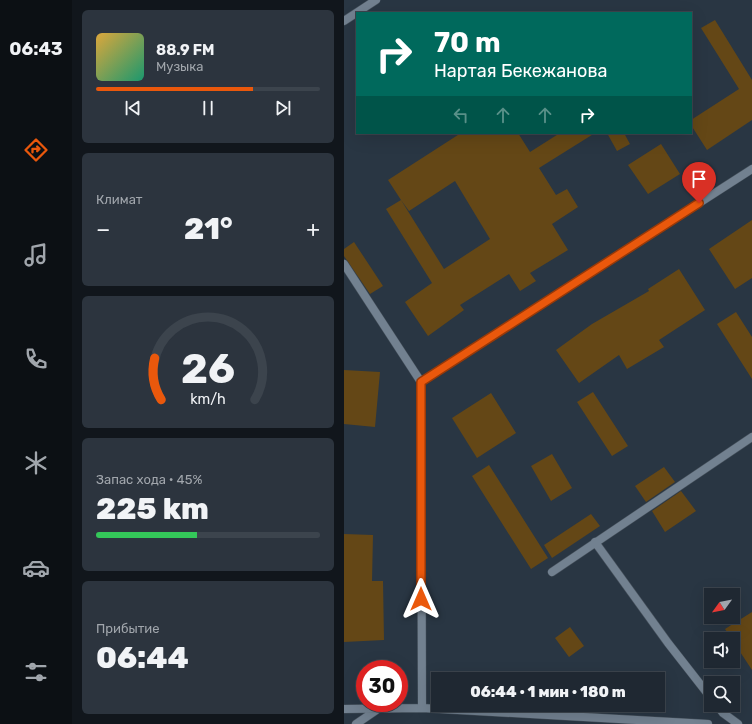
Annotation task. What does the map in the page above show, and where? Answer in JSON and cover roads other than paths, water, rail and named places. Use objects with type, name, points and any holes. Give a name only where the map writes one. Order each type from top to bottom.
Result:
[{"type":"street","points":[[358,12],[376,0]]},
{"type":"street","points":[[344,21],[356,13]]},
{"type":"street","points":[[421,382],[752,169]]},
{"type":"street","points":[[344,264],[421,382],[422,708]]},
{"type":"street","points":[[552,572],[752,437]]},
{"type":"street","points":[[595,542],[668,643],[704,689]]},
{"type":"street","points":[[408,708],[708,724]]},
{"type":"street","points":[[344,709],[356,709]]},
{"type":"street","points":[[356,724],[374,712]]},
{"type":"street","points":[[722,712],[738,724]]}]
